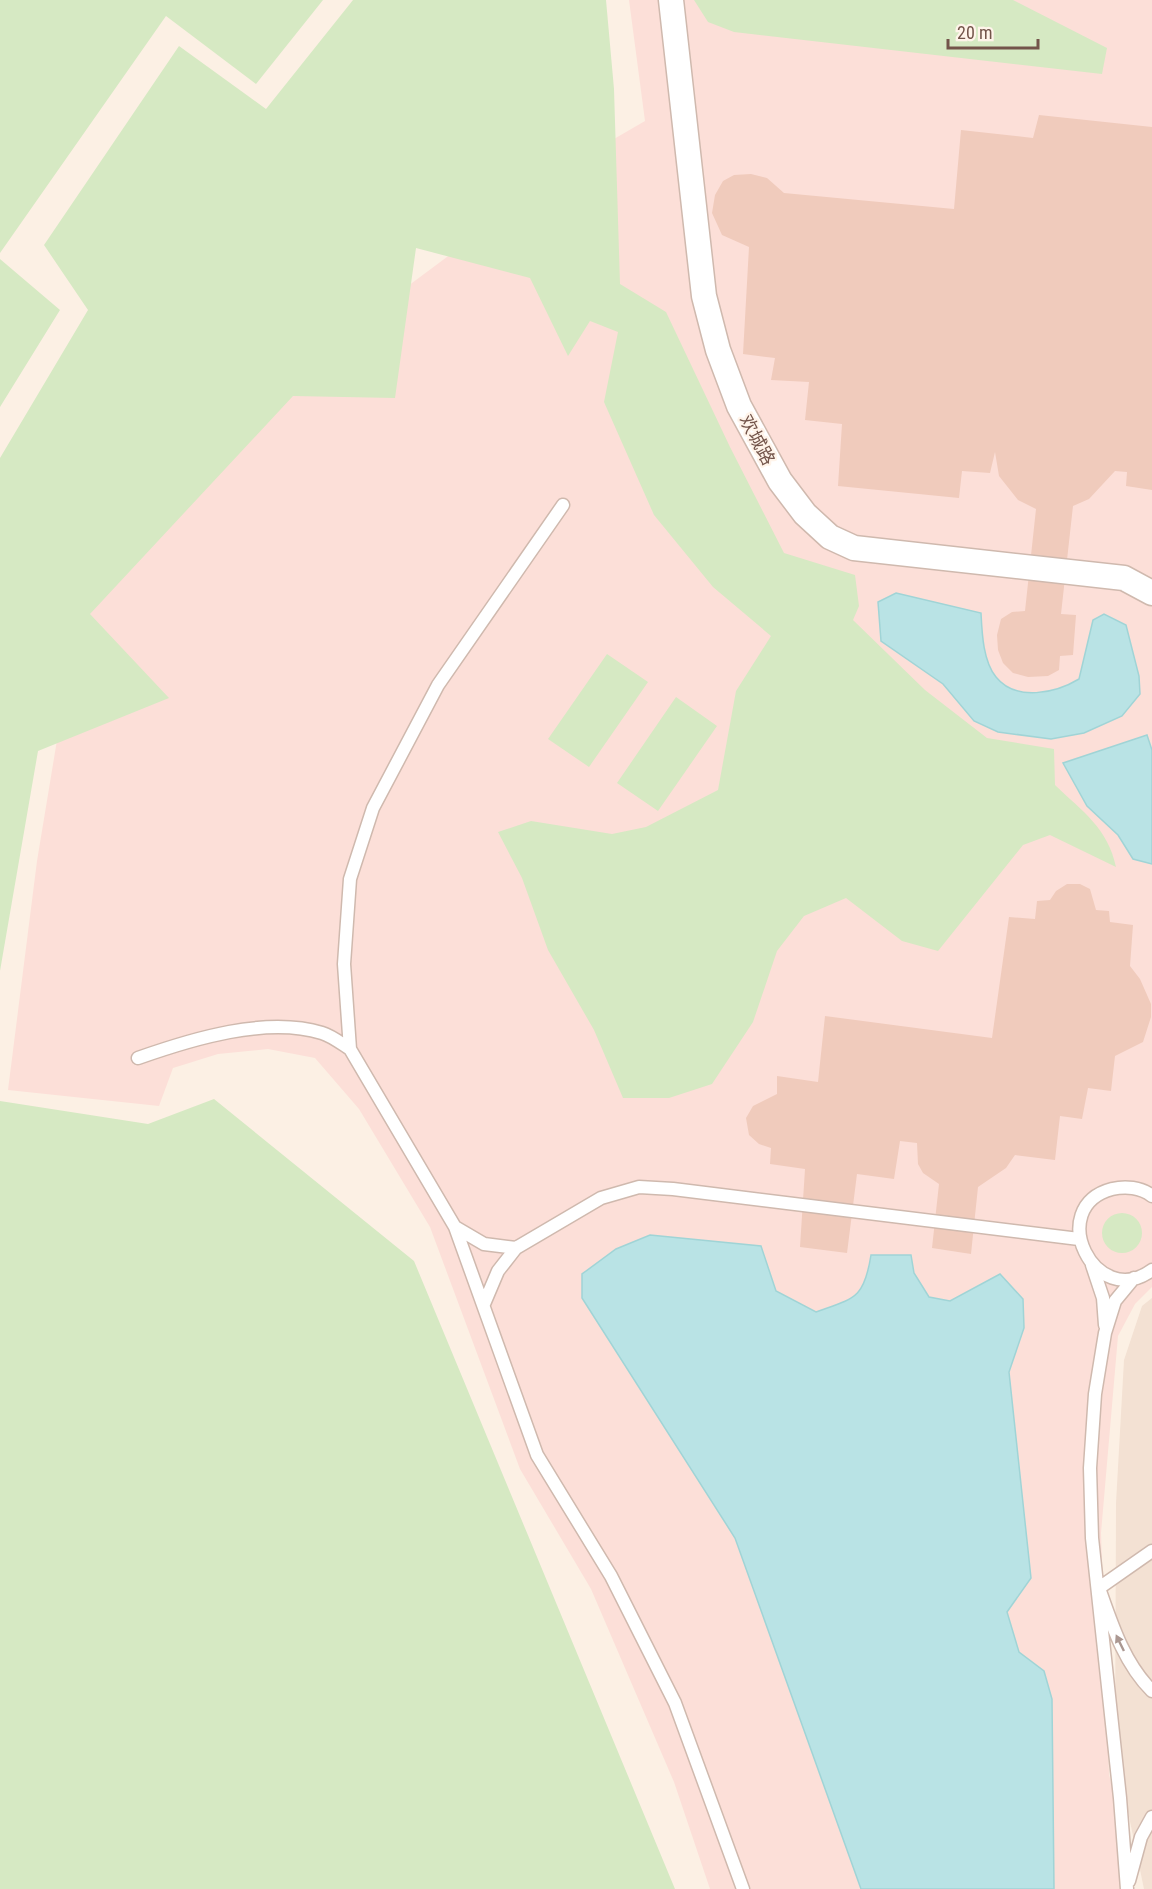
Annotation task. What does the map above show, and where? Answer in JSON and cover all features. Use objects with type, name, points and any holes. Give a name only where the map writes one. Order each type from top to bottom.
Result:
[{"type":"street","name":"欢城路","points":[[671,0],[704,296],[718,350],[739,406],[780,481],[805,514],[830,537],[854,548],[1124,578],[1152,593]]},
{"type":"lane","points":[[563,505],[438,685],[373,808],[350,879],[344,964],[350,1049],[455,1227],[537,1455],[611,1576],[675,1703],[743,1889]]},
{"type":"lane","points":[[138,1058],[189,1040],[252,1029],[295,1029],[324,1033],[350,1049]]},
{"type":"lane","points":[[483,1304],[498,1271],[516,1248],[601,1198],[639,1187],[673,1188],[1079,1239]]},
{"type":"lane","points":[[1106,1333],[1103,1298],[1092,1265],[1079,1239],[1084,1210],[1106,1191],[1120,1187],[1151,1192]]},
{"type":"lane","points":[[455,1227],[484,1244],[516,1248]]},
{"type":"lane","points":[[1092,1265],[1104,1274],[1118,1279],[1134,1278],[1152,1270]]},
{"type":"lane","points":[[1127,1889],[1099,1588],[1092,1538],[1090,1468],[1095,1394],[1106,1333],[1115,1301],[1134,1278]]},
{"type":"lane","points":[[1099,1588],[1152,1551]]},
{"type":"lane","points":[[1099,1588],[1121,1645],[1137,1676],[1152,1691]]},
{"type":"lane","points":[[1127,1889],[1141,1838],[1152,1817]]},
{"type":"shaded area","points":[[629,0],[1152,0],[1152,1287],[1135,1304],[1118,1336],[1101,1533],[1109,1774],[1134,1889],[710,1889],[674,1782],[591,1589],[520,1469],[430,1227],[359,1109],[315,1058],[268,1049],[218,1054],[173,1068],[159,1106],[8,1090],[37,861],[62,710],[95,597],[330,344],[576,161],[645,121]]},
{"type":"shaded area","points":[[1152,1298],[1152,1889],[1144,1889],[1115,1749],[1116,1503],[1124,1360],[1142,1306]]},
{"type":"green space","points":[[0,0],[323,0],[256,84],[166,16],[0,253]]},
{"type":"green space","points":[[353,0],[606,0],[614,89],[620,284],[666,312],[730,447],[784,553],[855,575],[859,606],[853,620],[925,690],[987,738],[1054,749],[1055,785],[1093,821],[1107,841],[1116,867],[1050,835],[1023,845],[938,951],[902,941],[846,898],[804,916],[777,951],[753,1022],[712,1084],[669,1098],[623,1098],[594,1030],[548,950],[522,878],[498,832],[531,821],[612,834],[646,827],[718,790],[736,691],[771,636],[713,587],[654,515],[604,402],[618,332],[590,321],[568,356],[530,278],[416,248],[395,398],[293,396],[90,614],[169,698],[38,751],[0,971],[0,458],[88,310],[44,245],[179,46],[266,109]]},
{"type":"green space","points":[[694,0],[1013,0],[1107,48],[1102,74],[734,32],[708,22]]},
{"type":"green space","points":[[0,259],[60,310],[0,407]]},
{"type":"green space","points":[[607,654],[648,682],[589,767],[548,739]]},
{"type":"green space","points":[[676,697],[717,726],[658,811],[617,783]]},
{"type":"green space","points":[[214,1099],[414,1261],[675,1889],[0,1889],[0,1101],[148,1124]]},
{"type":"green space","points":[[1122,1213],[1130,1214],[1136,1219],[1141,1225],[1141,1241],[1136,1247],[1130,1252],[1122,1253],[1114,1252],[1108,1247],[1103,1241],[1102,1233],[1103,1225],[1108,1219],[1114,1214]]},
{"type":"water","points":[[896,593],[981,613],[988,663],[1004,685],[1025,692],[1048,691],[1079,679],[1093,620],[1104,614],[1126,625],[1139,676],[1140,694],[1122,716],[1084,733],[1051,739],[998,732],[974,721],[943,684],[881,641],[878,602]]},
{"type":"water","points":[[1147,735],[1152,750],[1152,864],[1133,859],[1118,835],[1087,806],[1063,763]]},
{"type":"water","points":[[650,1235],[761,1246],[776,1291],[816,1312],[856,1295],[865,1280],[871,1255],[911,1255],[914,1273],[929,1297],[950,1301],[1000,1274],[1023,1299],[1024,1328],[1009,1372],[1031,1578],[1007,1612],[1019,1652],[1044,1671],[1052,1699],[1054,1889],[861,1889],[735,1538],[582,1298],[582,1274],[616,1249]]},
{"type":"building","points":[[1039,115],[1152,127],[1152,490],[1126,486],[1127,472],[1115,471],[1089,499],[1073,506],[1061,614],[1076,615],[1073,655],[1060,656],[1059,670],[1048,676],[1028,677],[1013,673],[1003,663],[998,650],[997,635],[1001,619],[1012,612],[1025,611],[1036,509],[1018,500],[999,476],[995,452],[990,473],[962,471],[959,498],[838,486],[842,424],[805,420],[809,382],[771,380],[775,358],[743,354],[749,247],[722,235],[712,213],[715,195],[723,181],[734,175],[751,174],[767,178],[784,193],[954,209],[961,130],[1033,138]]},
{"type":"building","points":[[1067,884],[1080,884],[1090,889],[1096,910],[1109,911],[1110,922],[1133,925],[1130,966],[1140,979],[1151,1004],[1151,1017],[1143,1042],[1115,1056],[1111,1091],[1088,1088],[1082,1119],[1060,1116],[1055,1160],[1015,1155],[1006,1168],[978,1187],[971,1254],[932,1248],[939,1184],[923,1173],[918,1164],[917,1143],[900,1141],[894,1179],[857,1174],[847,1253],[800,1247],[805,1169],[770,1164],[771,1148],[759,1144],[749,1135],[746,1118],[753,1106],[777,1094],[777,1076],[818,1082],[825,1016],[992,1038],[1009,917],[1035,919],[1037,901],[1050,900],[1056,891]]}]
